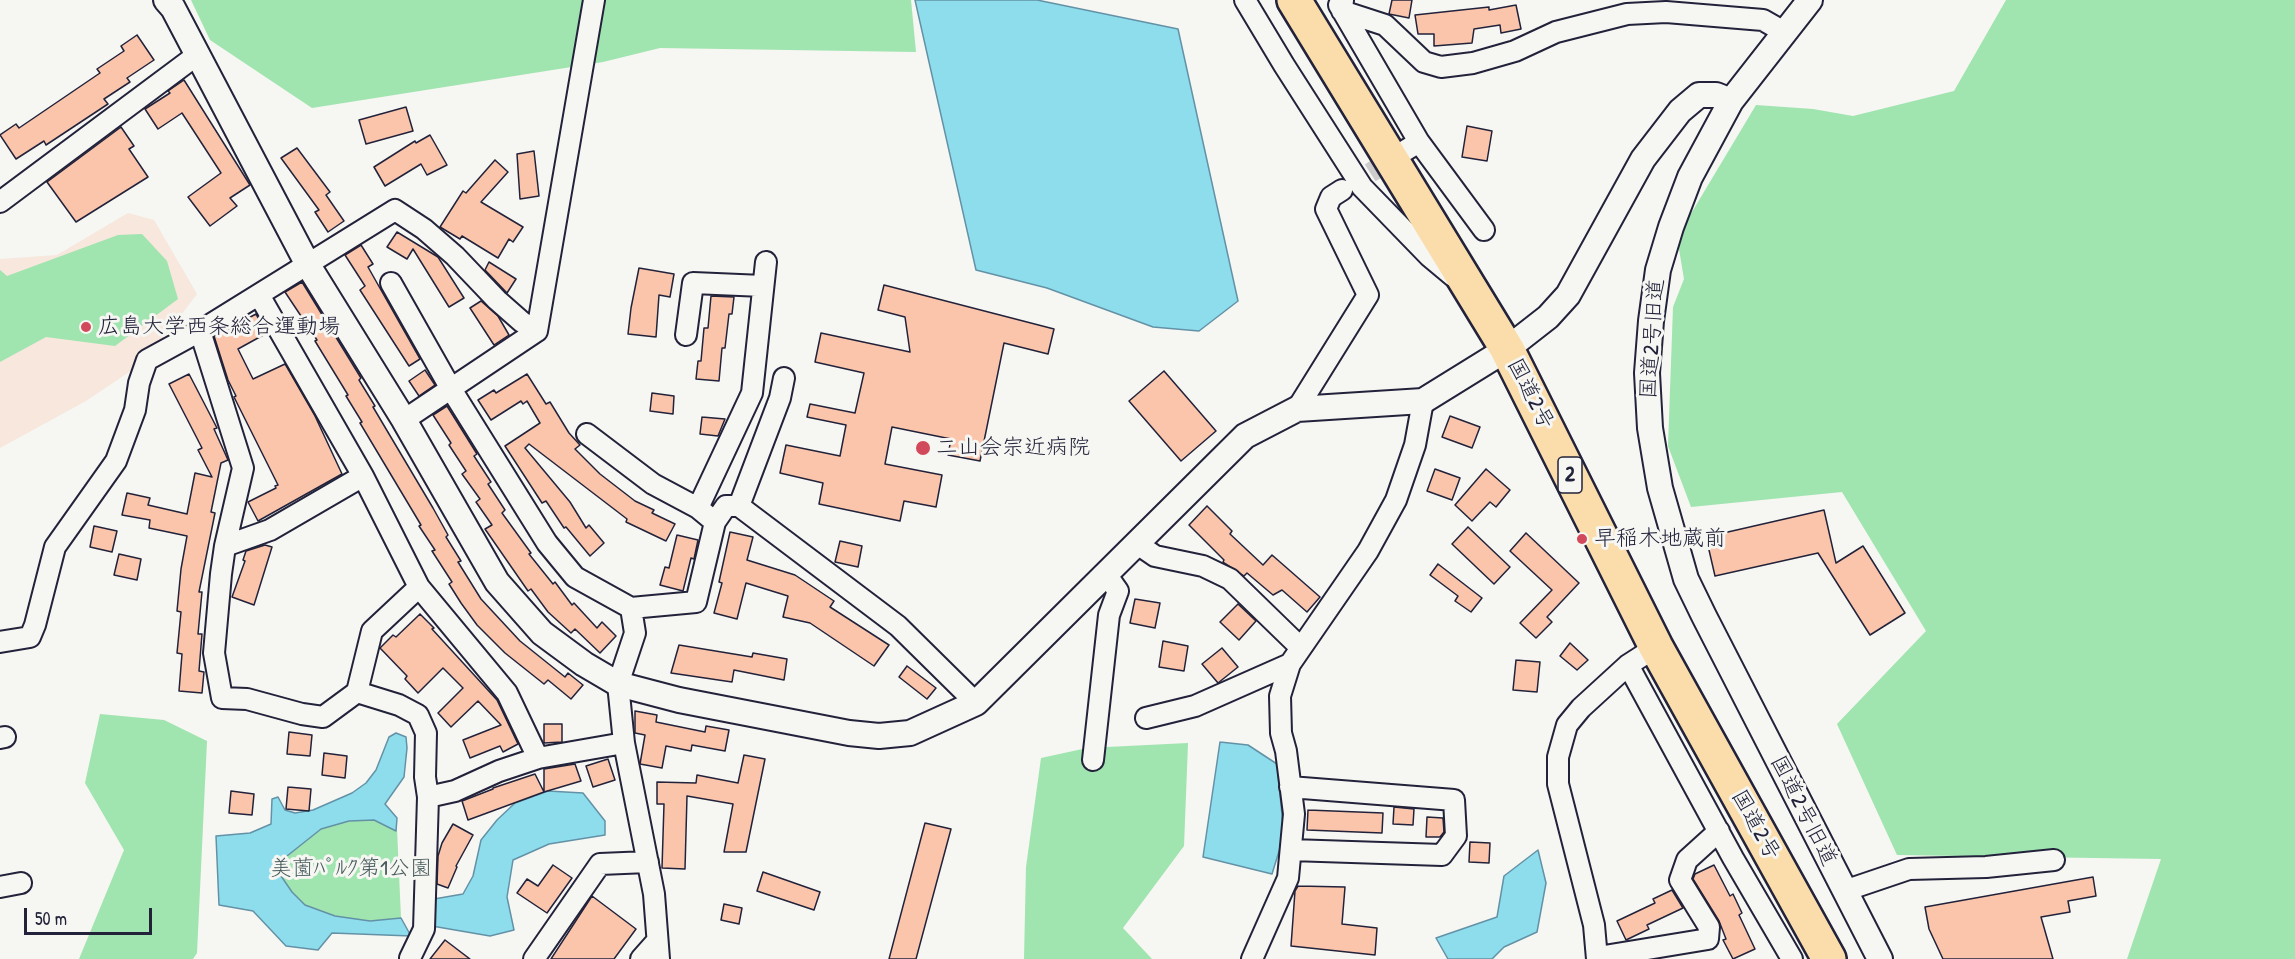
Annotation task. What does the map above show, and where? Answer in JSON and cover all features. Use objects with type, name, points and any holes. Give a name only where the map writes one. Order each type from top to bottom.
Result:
[{"type":"highway","name":"国道2号","points":[[1294,0],[1507,349],[1656,647],[1829,959]]},
{"type":"street","points":[[166,0],[173,9],[308,265],[404,420],[496,582],[542,633],[584,664],[618,684],[679,700],[849,733],[879,736],[910,733],[976,703],[1245,436],[1297,409],[1423,401],[1507,349],[1548,317],[1568,295],[1643,159],[1680,111],[1699,95],[1716,95],[1731,101]]},
{"type":"street","points":[[404,420],[537,331],[594,0]]},
{"type":"street","points":[[1245,0],[1362,187],[1429,256],[1472,291]]},
{"type":"street","name":"国道2号旧道","points":[[1810,0],[1731,101],[1690,177],[1671,227],[1658,270],[1647,373],[1650,428],[1660,488],[1686,579],[1880,959]]},
{"type":"street","points":[[1341,4],[1385,25],[1424,62],[1441,67],[1473,63],[1515,51],[1556,32],[1627,14],[1666,12],[1763,20],[1784,32]]},
{"type":"street","points":[[1341,4],[1412,146],[1484,230]]},
{"type":"street","points":[[0,202],[197,55]]},
{"type":"street","points":[[1297,409],[1368,295],[1326,209],[1331,197],[1342,190]]},
{"type":"street","points":[[0,642],[30,637],[55,546],[116,461],[135,410],[139,383],[147,360],[200,331],[395,210],[424,229],[455,256],[497,300],[537,331]]},
{"type":"street","points":[[698,508],[752,393],[766,262]]},
{"type":"street","points":[[391,283],[451,389],[547,543],[575,577],[631,608],[696,602],[715,522],[726,506],[739,506],[898,626],[976,703]]},
{"type":"street","points":[[686,335],[693,283],[764,286]]},
{"type":"street","points":[[259,295],[363,476],[419,587],[507,693],[538,758]]},
{"type":"street","points":[[200,331],[243,468],[225,546],[214,653],[222,698],[247,699],[302,714],[323,717],[357,692],[372,631],[419,587]]},
{"type":"street","points":[[739,506],[780,398],[784,378]]},
{"type":"street","points":[[1252,959],[1288,878],[1291,850],[1294,814],[1281,733],[1280,696],[1296,656],[1368,551],[1396,500],[1415,445],[1423,401]]},
{"type":"street","points":[[587,434],[653,484],[698,508],[715,522]]},
{"type":"street","points":[[225,546],[270,530],[363,476]]},
{"type":"street","points":[[1137,543],[1155,556],[1203,566],[1230,579],[1296,656]]},
{"type":"street","points":[[1093,760],[1109,615],[1118,591],[1106,574]]},
{"type":"street","points":[[631,608],[635,633],[618,684],[624,742],[654,894],[658,950],[641,959]]},
{"type":"street","points":[[1656,647],[1628,666],[1581,708],[1567,725],[1558,757],[1558,784],[1594,925],[1598,958],[1708,939],[1709,927],[1680,880],[1687,860],[1719,831]]},
{"type":"street","points":[[1146,718],[1196,706],[1296,656]]},
{"type":"street","points":[[1628,666],[1792,959]]},
{"type":"street","points":[[357,692],[399,705],[418,716],[426,733],[425,777],[428,797],[424,929],[410,959]]},
{"type":"street","points":[[428,797],[455,791],[499,771],[538,758],[624,742]]},
{"type":"street","points":[[1290,787],[1454,800],[1456,836],[1442,855],[1291,850]]},
{"type":"street","points":[[1844,891],[1909,869],[1986,867],[2054,860]]},
{"type":"street","points":[[534,959],[600,864],[648,862]]},
{"type":"street","points":[[0,886],[21,884]]},
{"type":"shaded area","name":"広島大学西条総合運動場","points":[[128,213],[154,220],[197,294],[147,360],[86,401],[0,448],[0,259],[57,255]]},
{"type":"green space","points":[[191,0],[911,0],[916,52],[660,48],[603,62],[312,108],[210,40]]},
{"type":"green space","points":[[2006,0],[2295,0],[2295,959],[2127,959],[2161,859],[1897,855],[1837,724],[1926,631],[1842,492],[1691,507],[1668,446],[1673,307],[1684,279],[1677,237],[1756,105],[1813,109],[1853,116],[1954,91]]},
{"type":"green space","points":[[142,234],[167,261],[178,299],[115,346],[46,337],[0,362],[0,270],[7,276],[118,235]]},
{"type":"green space","points":[[100,714],[164,720],[207,741],[197,953],[193,959],[79,959],[124,850],[85,783]]},
{"type":"green space","points":[[1188,743],[1184,846],[1123,928],[1152,959],[1024,959],[1026,867],[1041,758],[1087,748]]},
{"type":"green space","name":"美薗ﾊﾟﾙｸ第1公園","points":[[374,819],[397,829],[401,918],[370,921],[335,916],[305,905],[292,892],[279,873],[282,860],[321,829],[349,821]]},
{"type":"water","points":[[915,0],[1037,0],[1178,29],[1238,301],[1199,331],[1153,327],[1047,288],[976,270]]},
{"type":"water","points":[[396,733],[406,737],[404,777],[385,804],[397,818],[396,831],[374,820],[349,821],[321,829],[282,860],[279,873],[292,892],[305,905],[335,916],[370,921],[401,918],[411,936],[332,933],[318,950],[286,946],[253,911],[219,905],[216,836],[250,833],[271,824],[272,799],[278,797],[285,810],[295,813],[313,810],[352,793],[366,783],[376,770],[389,737]]},
{"type":"water","points":[[1220,742],[1248,745],[1277,764],[1284,835],[1272,874],[1203,857]]},
{"type":"water","points":[[548,791],[583,793],[605,821],[605,835],[549,844],[513,860],[507,897],[514,930],[490,936],[426,925],[434,899],[463,894],[473,876],[481,840],[497,820],[515,803]]},
{"type":"water","points":[[1538,850],[1546,883],[1537,932],[1504,947],[1492,959],[1448,959],[1436,938],[1497,917],[1504,876]]},
{"type":"building","points":[[1392,0],[1412,0],[1409,18],[1389,14]]},
{"type":"building","points":[[1516,5],[1521,29],[1501,33],[1500,25],[1474,29],[1472,43],[1434,46],[1434,34],[1418,34],[1415,15],[1489,7],[1489,10]]},
{"type":"building","points":[[137,35],[154,60],[127,78],[130,82],[104,99],[108,104],[46,145],[44,141],[16,159],[0,135],[16,124],[19,128],[100,73],[97,69],[124,51],[121,46]]},
{"type":"building","points":[[184,80],[250,185],[230,198],[237,206],[210,226],[188,197],[221,173],[182,113],[158,129],[145,109],[170,93],[168,91]]},
{"type":"building","points":[[406,107],[413,131],[366,144],[359,120]]},
{"type":"building","points":[[1467,126],[1492,131],[1487,161],[1462,157]]},
{"type":"building","points":[[121,127],[134,146],[129,149],[148,177],[76,222],[47,182]]},
{"type":"building","points":[[430,135],[447,165],[427,175],[421,164],[385,186],[374,167],[415,141],[416,143]]},
{"type":"building","points":[[297,148],[330,192],[326,195],[344,221],[328,232],[315,212],[319,210],[281,158]]},
{"type":"building","points":[[534,151],[539,196],[520,199],[517,154]]},
{"type":"building","points":[[495,160],[508,172],[481,202],[523,227],[513,242],[509,239],[498,258],[462,236],[460,239],[440,227],[463,191],[466,193]]},
{"type":"building","points":[[397,232],[438,257],[464,298],[449,307],[413,249],[407,259],[387,247]]},
{"type":"building","points":[[361,245],[373,264],[368,267],[420,359],[409,366],[360,290],[365,286],[345,255]]},
{"type":"building","points":[[489,262],[516,279],[507,293],[485,270]]},
{"type":"building","points":[[639,268],[674,274],[670,297],[659,295],[656,337],[628,334]]},
{"type":"building","points":[[302,282],[361,378],[359,380],[375,406],[373,407],[433,508],[448,535],[446,537],[461,561],[458,562],[481,599],[520,641],[565,677],[568,673],[583,685],[571,699],[548,680],[544,684],[505,653],[477,625],[461,603],[449,584],[452,582],[432,551],[435,550],[360,423],[362,422],[346,396],[348,395],[315,341],[317,340],[285,292]]},
{"type":"building","points":[[884,285],[1054,329],[1048,354],[1004,343],[980,461],[948,455],[951,439],[892,427],[885,464],[942,475],[936,507],[904,501],[900,521],[819,504],[823,483],[780,473],[786,445],[840,456],[846,425],[807,417],[810,404],[855,413],[864,373],[815,362],[821,333],[910,352],[905,317],[878,310]]},
{"type":"building","points":[[711,296],[734,297],[732,314],[729,314],[725,348],[722,348],[719,381],[696,379],[698,361],[701,361],[704,328],[708,328]]},
{"type":"building","points":[[481,301],[498,316],[509,335],[494,345],[470,308]]},
{"type":"building","points":[[256,314],[267,333],[238,349],[253,379],[285,364],[315,416],[342,474],[258,521],[248,502],[278,485],[234,397],[236,396],[228,380],[214,336]]},
{"type":"building","points":[[425,370],[435,385],[419,396],[409,381]]},
{"type":"building","points":[[1164,371],[1216,431],[1181,461],[1129,401]]},
{"type":"building","points":[[189,374],[217,428],[214,429],[228,460],[221,463],[211,512],[215,513],[199,592],[202,592],[198,634],[202,634],[199,671],[204,672],[202,693],[179,691],[182,654],[177,653],[181,612],[177,611],[187,536],[149,528],[150,520],[122,515],[127,493],[150,498],[148,505],[187,514],[195,473],[212,477],[198,450],[202,448],[169,384]]},
{"type":"building","points":[[527,374],[546,404],[550,402],[569,433],[580,445],[575,449],[600,474],[635,501],[654,510],[652,513],[675,524],[666,541],[626,522],[627,519],[529,444],[525,448],[570,502],[586,528],[589,525],[604,543],[590,556],[566,527],[564,528],[546,501],[542,503],[505,446],[540,423],[527,401],[523,404],[521,401],[491,420],[478,400],[494,390],[496,393]]},
{"type":"building","points":[[652,393],[674,396],[673,414],[650,411]]},
{"type":"building","points":[[447,406],[477,454],[474,456],[491,482],[488,484],[505,510],[502,513],[531,553],[529,554],[553,584],[555,582],[572,605],[574,603],[597,628],[602,622],[616,636],[600,653],[575,629],[571,633],[548,612],[531,589],[528,591],[485,529],[492,525],[476,502],[480,499],[462,474],[466,471],[433,415]]},
{"type":"building","points":[[1450,416],[1480,427],[1472,448],[1442,437]]},
{"type":"building","points":[[702,417],[725,419],[718,436],[700,434]]},
{"type":"building","points":[[1435,469],[1460,478],[1452,500],[1427,491]]},
{"type":"building","points":[[1486,469],[1510,490],[1496,507],[1490,502],[1472,521],[1455,505]]},
{"type":"building","points":[[1207,506],[1232,531],[1230,534],[1263,565],[1272,555],[1320,597],[1307,612],[1282,590],[1273,595],[1247,573],[1244,576],[1223,562],[1224,560],[1189,525]]},
{"type":"building","points":[[1824,510],[1836,563],[1863,546],[1905,613],[1870,635],[1818,553],[1715,576],[1706,537]]},
{"type":"building","points":[[94,526],[117,531],[112,552],[90,547]]},
{"type":"building","points":[[1468,527],[1510,567],[1494,584],[1452,544]]},
{"type":"building","points":[[730,532],[753,537],[747,560],[795,575],[834,601],[830,607],[889,645],[874,666],[810,623],[783,617],[788,596],[746,583],[737,619],[714,613],[722,583],[719,582]]},
{"type":"building","points":[[1526,533],[1579,583],[1547,617],[1552,622],[1536,638],[1520,623],[1552,590],[1510,551]]},
{"type":"building","points":[[677,535],[698,540],[683,591],[660,585],[665,567],[669,568]]},
{"type":"building","points":[[840,541],[862,546],[858,567],[835,562]]},
{"type":"building","points":[[265,545],[272,547],[254,605],[232,597],[245,561],[243,560],[246,551]]},
{"type":"building","points":[[119,554],[141,559],[137,580],[114,575]]},
{"type":"building","points":[[1438,564],[1482,598],[1471,612],[1455,601],[1458,596],[1430,575]]},
{"type":"building","points":[[1135,599],[1160,603],[1155,628],[1130,623]]},
{"type":"building","points":[[1238,604],[1256,621],[1239,640],[1220,622]]},
{"type":"building","points":[[420,614],[497,700],[518,744],[503,752],[500,746],[470,758],[463,740],[501,725],[478,701],[451,727],[438,713],[463,688],[443,668],[418,693],[405,679],[407,676],[380,648],[393,635],[396,637]]},
{"type":"building","points":[[1163,641],[1188,646],[1184,671],[1159,667]]},
{"type":"building","points":[[1570,643],[1588,660],[1577,670],[1560,656]]},
{"type":"building","points":[[679,645],[752,657],[753,653],[787,659],[784,680],[734,670],[732,682],[671,673]]},
{"type":"building","points":[[1222,648],[1238,667],[1218,683],[1202,664]]},
{"type":"building","points":[[1516,660],[1540,662],[1537,692],[1513,690]]},
{"type":"building","points":[[907,666],[936,688],[927,699],[899,677]]},
{"type":"building","points":[[635,711],[657,715],[656,722],[705,732],[706,726],[729,730],[725,751],[692,745],[691,751],[666,746],[662,768],[640,764],[645,735],[635,733]]},
{"type":"building","points":[[544,724],[562,724],[562,742],[544,743]]},
{"type":"building","points":[[289,732],[312,735],[310,756],[287,754]]},
{"type":"building","points":[[324,753],[347,756],[345,778],[322,775]]},
{"type":"building","points":[[744,755],[765,759],[746,852],[724,852],[733,804],[687,796],[685,869],[662,868],[664,804],[657,804],[657,782],[696,783],[697,775],[738,783]]},
{"type":"building","points":[[608,759],[615,780],[593,787],[586,766]]},
{"type":"building","points":[[575,764],[581,781],[544,792],[544,769]]},
{"type":"building","points":[[535,774],[544,792],[468,820],[462,801]]},
{"type":"building","points":[[288,787],[311,789],[309,811],[286,809]]},
{"type":"building","points":[[231,791],[254,794],[252,815],[229,813]]},
{"type":"building","points":[[1394,807],[1414,809],[1413,825],[1393,824]]},
{"type":"building","points":[[1308,810],[1383,813],[1382,833],[1307,830]]},
{"type":"building","points":[[1427,817],[1443,818],[1444,832],[1440,837],[1426,837]]},
{"type":"building","points":[[925,823],[951,829],[916,959],[889,959]]},
{"type":"building","points":[[453,824],[473,835],[456,866],[448,888],[437,884],[438,856],[442,843]]},
{"type":"building","points":[[1470,842],[1490,843],[1489,863],[1469,862]]},
{"type":"building","points":[[553,865],[572,878],[547,913],[517,893],[527,879],[538,886]]},
{"type":"building","points":[[1714,865],[1730,896],[1733,894],[1742,913],[1739,915],[1755,949],[1733,959],[1723,940],[1726,939],[1719,921],[1693,879],[1695,874]]},
{"type":"building","points":[[763,872],[820,892],[814,910],[757,891]]},
{"type":"building","points":[[2093,877],[2096,896],[2068,901],[2070,912],[2041,917],[2053,959],[1943,959],[1929,929],[1925,907]]},
{"type":"building","points":[[1298,886],[1345,887],[1342,924],[1377,928],[1375,955],[1291,946],[1295,891]]},
{"type":"building","points":[[1672,890],[1683,908],[1647,925],[1649,929],[1626,940],[1617,921],[1655,903],[1653,899]]},
{"type":"building","points":[[592,896],[636,929],[614,959],[551,959]]},
{"type":"building","points":[[724,904],[742,908],[739,924],[721,920]]},
{"type":"building","points":[[445,940],[470,959],[430,959]]},
{"type":"tunnel","points":[[1345,189],[1398,155]]},
{"type":"place","name":"広島大学西条総合運動場","points":[[86,327]]},
{"type":"place","name":"二山会宗近病院","points":[[923,448]]},
{"type":"place","name":"早稲木地蔵前","points":[[1582,539]]}]
